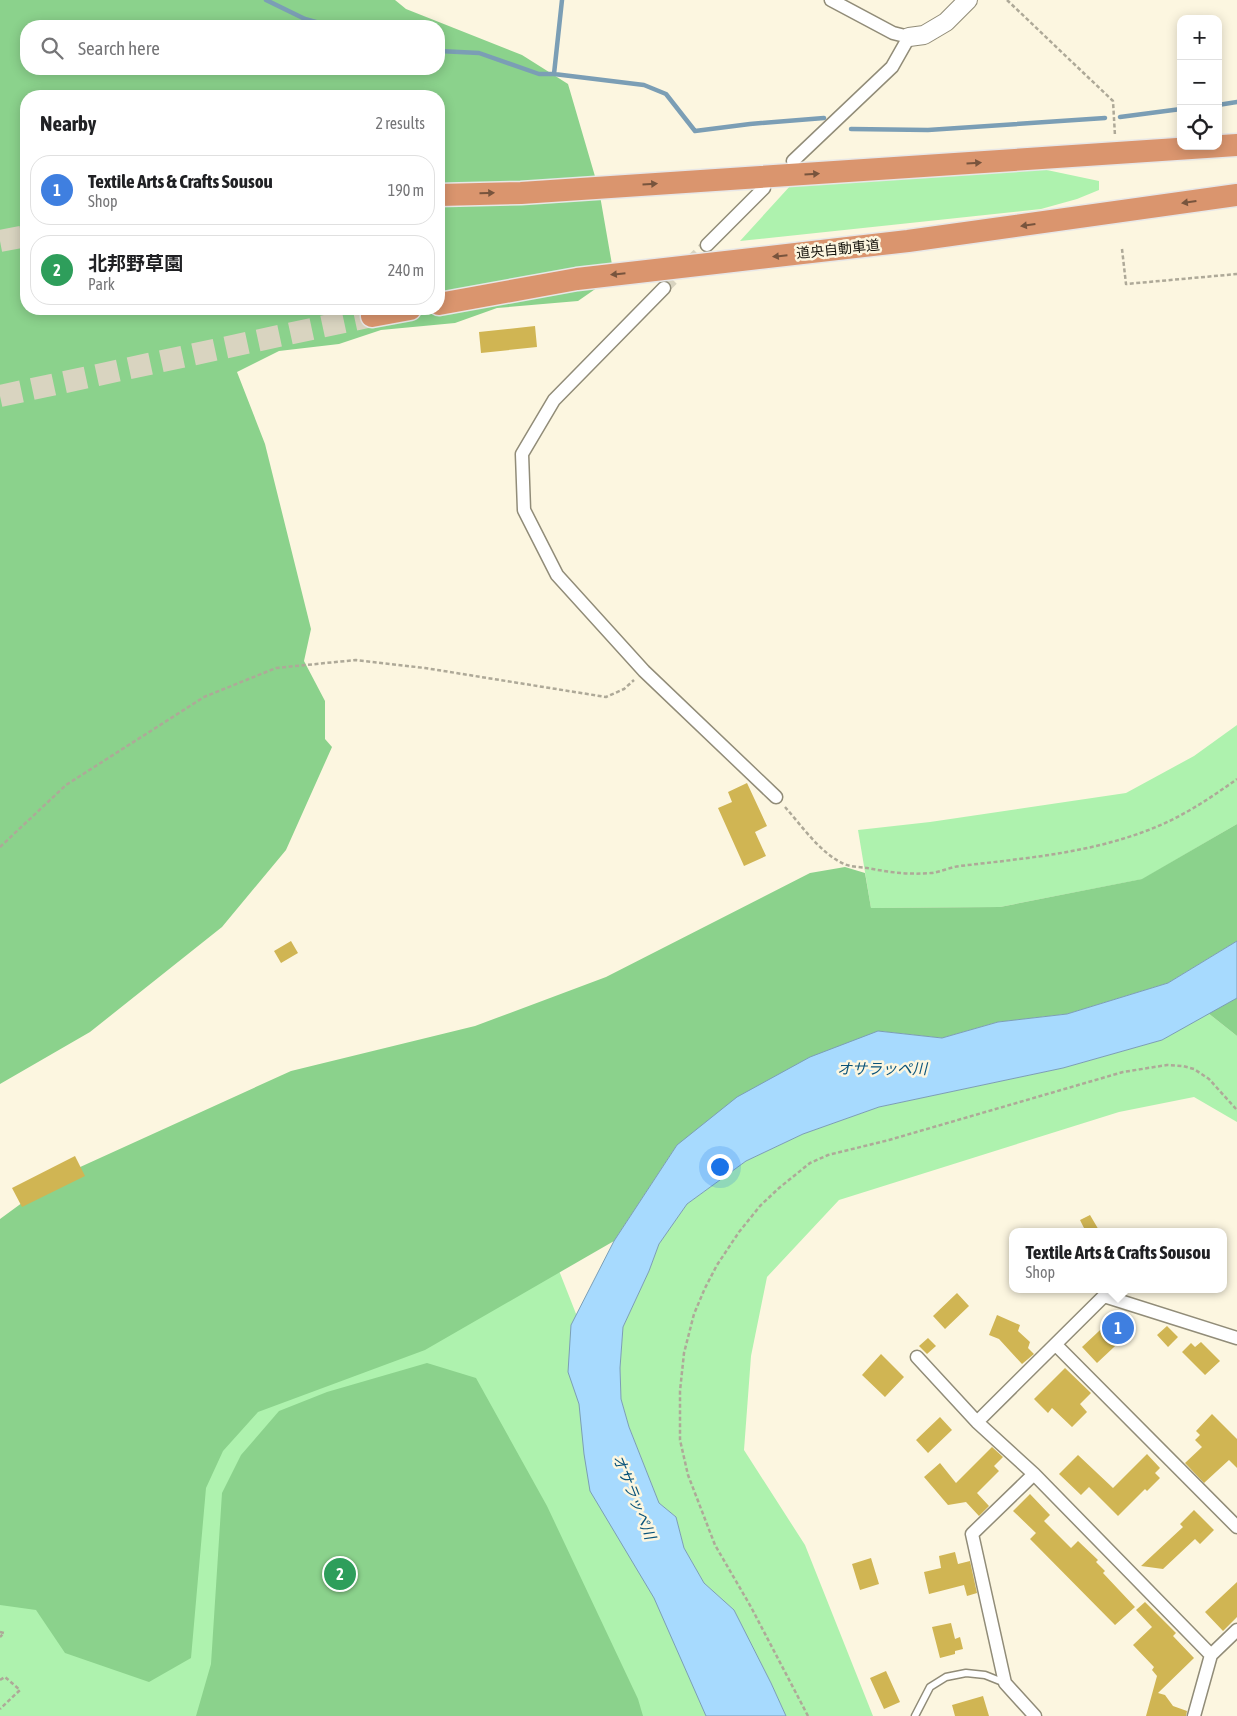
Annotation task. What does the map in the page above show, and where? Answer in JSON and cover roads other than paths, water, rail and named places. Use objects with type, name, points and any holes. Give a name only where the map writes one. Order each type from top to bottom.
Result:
[{"type":"highway","points":[[445,195],[521,192],[1205,149],[1237,145]]},
{"type":"highway","name":"道央自動車道","points":[[445,303],[577,279],[918,240],[1237,195]]},
{"type":"highway","points":[[372,316],[377,315]]},
{"type":"main road","points":[[909,37],[924,35],[932,31],[946,22],[968,0]]},
{"type":"street","points":[[793,161],[892,67],[909,37],[893,33],[831,0]]},
{"type":"street","points":[[707,245],[764,188]]},
{"type":"street","points":[[664,288],[554,400],[522,454],[524,510],[557,575],[644,671],[776,797]]},
{"type":"street","points":[[977,1422],[1104,1296],[1237,1338]]},
{"type":"street","points":[[1056,1345],[1237,1527]]},
{"type":"street","points":[[917,1357],[977,1422],[1034,1474],[1211,1655]]},
{"type":"street","points":[[1034,1474],[972,1534],[1005,1683],[1035,1716]]},
{"type":"street","points":[[1194,1716],[1211,1655],[1237,1630]]},
{"type":"lane","points":[[915,1716],[930,1687],[946,1676],[966,1673],[985,1675],[1005,1683]]},
{"type":"water","name":"オサラッペ川","points":[[1237,941],[1237,998],[1162,1040],[1063,1068],[879,1107],[803,1134],[746,1161],[687,1204],[659,1244],[649,1271],[623,1327],[620,1368],[621,1399],[629,1427],[659,1503],[676,1517],[684,1548],[704,1583],[734,1610],[786,1716],[706,1716],[654,1598],[590,1491],[579,1404],[568,1372],[571,1325],[614,1241],[677,1145],[737,1097],[810,1057],[878,1031],[942,1038],[998,1022],[1067,1014],[1168,983]]},
{"type":"waterway","points":[[266,0],[309,20]]},
{"type":"waterway","points":[[554,74],[562,0]]},
{"type":"waterway","points":[[445,51],[479,53],[539,74],[554,74],[644,85],[666,94],[695,131],[824,118]]},
{"type":"waterway","points":[[1222,104],[1237,102]]},
{"type":"waterway","points":[[1120,117],[1177,110]]},
{"type":"waterway","points":[[851,129],[928,130],[1105,118]]},
{"type":"tunnel","points":[[0,241],[20,237]]},
{"type":"tunnel","points":[[664,288],[707,245]]},
{"type":"tunnel","points":[[0,396],[372,316]]},
{"type":"place","name":"Textile Arts & Crafts Sousou","points":[[1118,1328]]},
{"type":"place","name":"北邦野草園","points":[[340,1574]]}]
